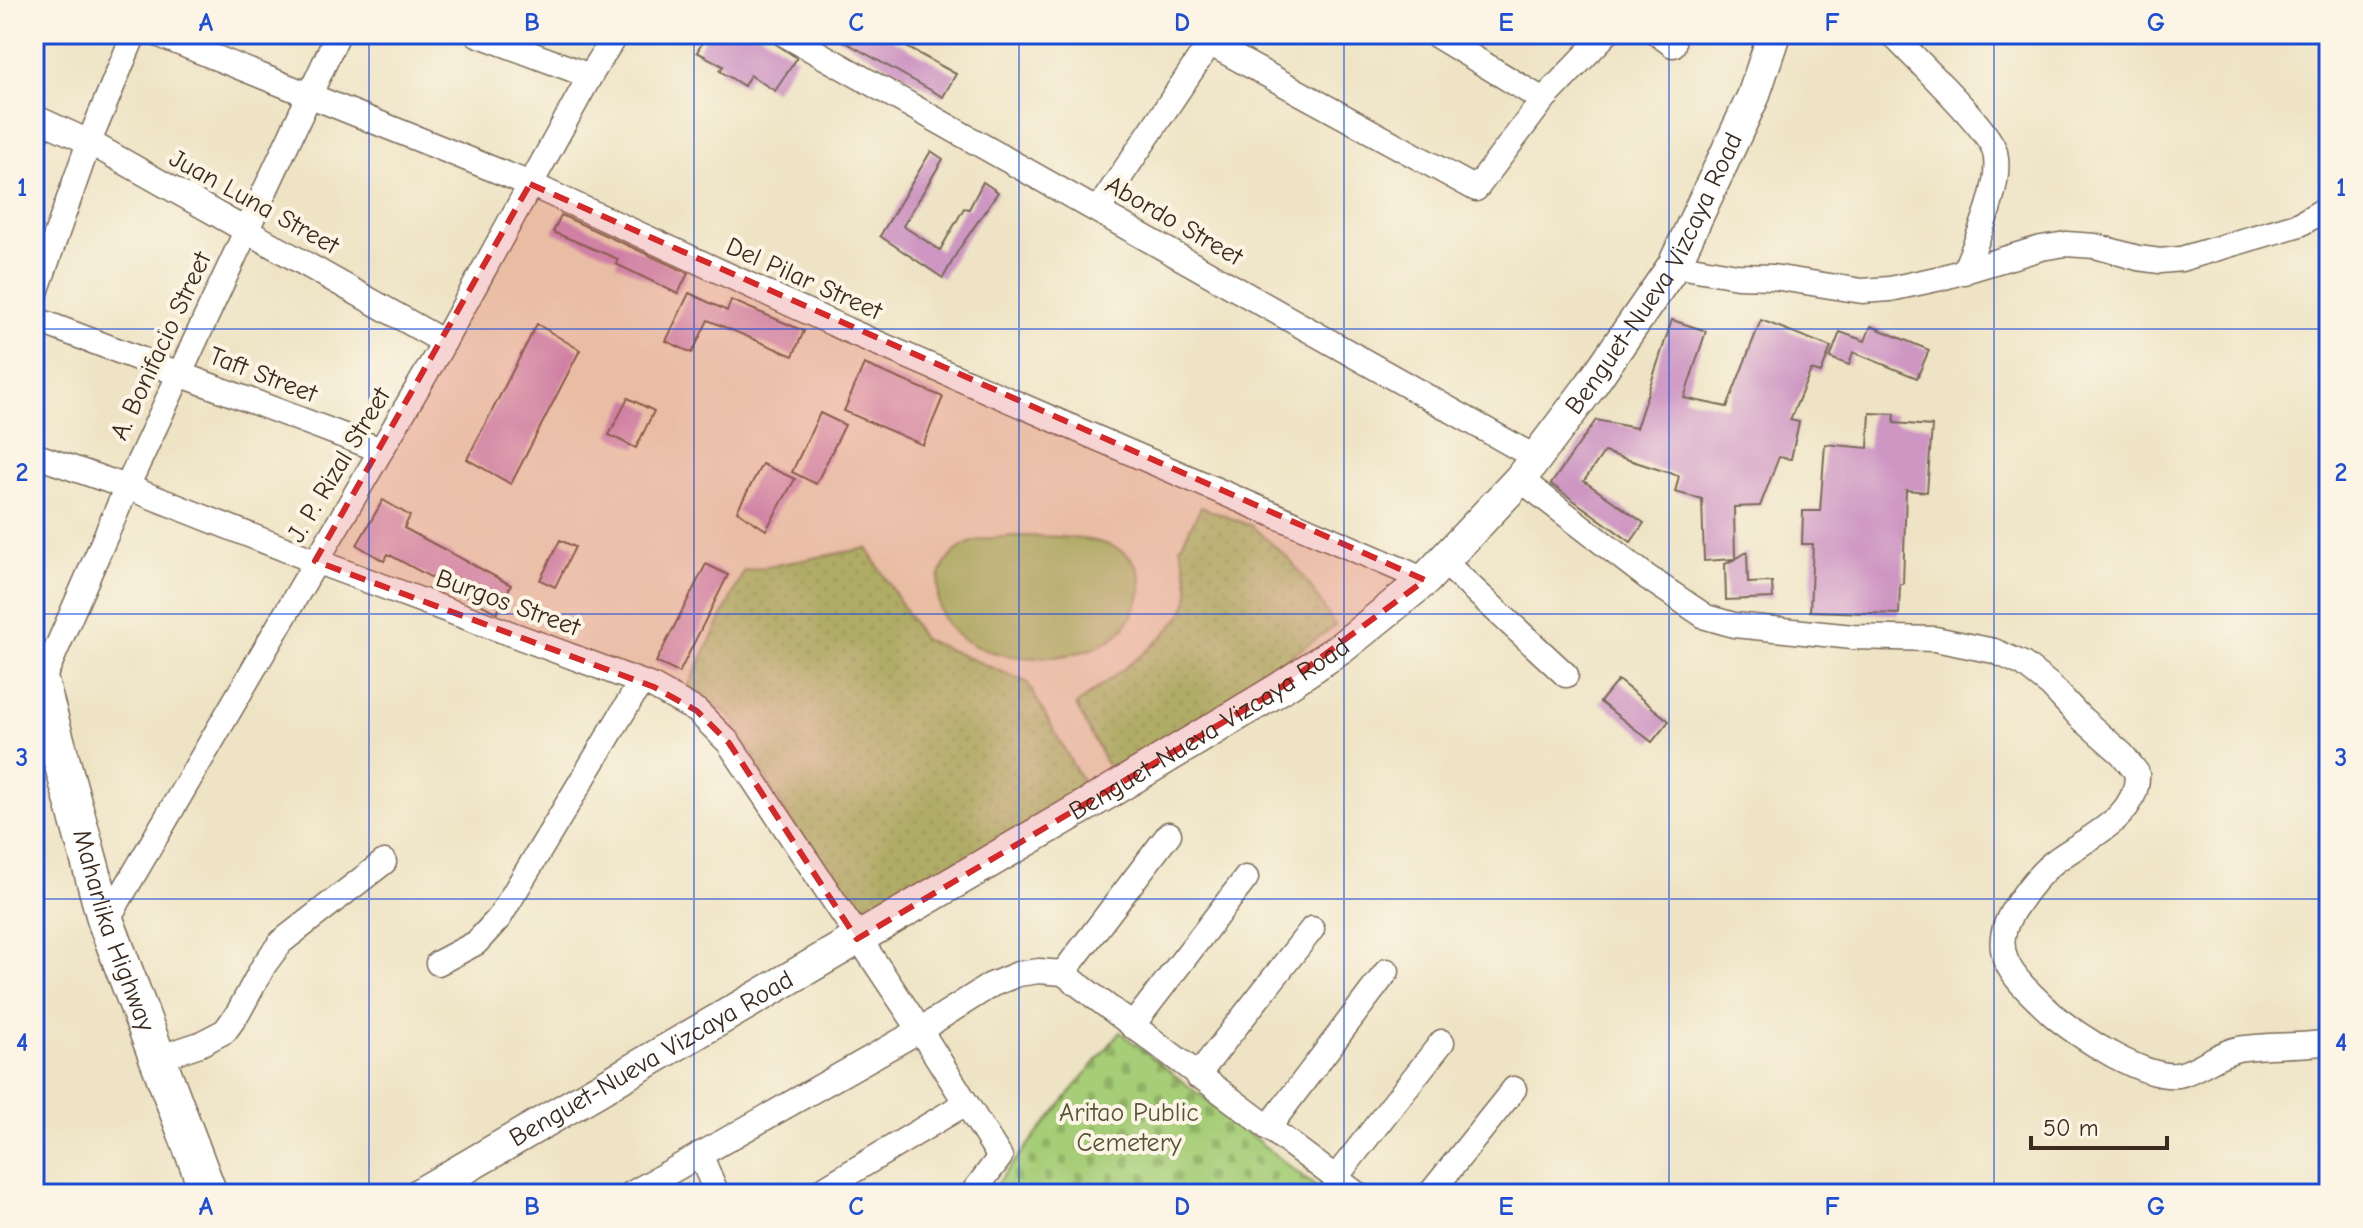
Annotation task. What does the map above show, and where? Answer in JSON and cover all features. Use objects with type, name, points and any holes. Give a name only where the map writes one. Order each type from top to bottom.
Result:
[{"type":"highway","name":"Maharlika Highway","points":[[38,672],[106,922],[209,1194]]},
{"type":"main road","name":"Benguet-Nueva Vizcaya Road","points":[[420,1194],[1276,691],[1341,648],[1435,571],[1528,469],[1674,265],[1753,97],[1774,34]]},
{"type":"street","points":[[34,298],[89,142],[134,34]]},
{"type":"street","name":"Del Pilar Street","points":[[157,34],[530,184],[847,330],[1435,571],[1566,675]]},
{"type":"street","name":"A. Bonifacio Street","points":[[38,672],[338,34]]},
{"type":"street","points":[[477,34],[590,76]]},
{"type":"street","name":"J. P. Rizal Street","points":[[106,922],[444,342],[616,34]]},
{"type":"street","name":"Abordo Street","points":[[784,34],[1098,210],[1528,469],[1647,577],[1706,617],[1734,625],[1853,637],[1935,639],[1994,651],[2023,664],[2051,686],[2122,754],[2137,773],[2135,793],[2119,818],[2052,864],[2027,889],[2007,917],[2001,935],[2011,972],[2059,1020],[2100,1048],[2162,1075],[2180,1074],[2240,1049],[2329,1042]]},
{"type":"street","points":[[1434,34],[1543,100]]},
{"type":"street","points":[[1098,210],[1213,39],[1476,189],[1543,100],[1606,34]]},
{"type":"street","points":[[1892,34],[1979,127],[1995,152],[1990,196],[1964,272]]},
{"type":"street","name":"Juan Luna Street","points":[[34,117],[89,142],[444,342]]},
{"type":"street","points":[[1674,265],[1707,272],[1773,277],[1862,291],[1911,285],[2041,248],[2066,244],[2095,246],[2149,260],[2181,259],[2300,224],[2329,207]]},
{"type":"street","name":"Taft Street","points":[[34,319],[381,450]]},
{"type":"street","name":"Burgos Street","points":[[34,455],[127,487],[315,561],[641,682],[697,711],[722,735],[920,1030],[1000,1157],[972,1194]]},
{"type":"street","points":[[438,963],[476,943],[499,918],[641,682]]},
{"type":"street","points":[[1063,973],[1169,834]]},
{"type":"street","points":[[158,1058],[200,1044],[225,1031],[281,942],[384,862]]},
{"type":"street","points":[[1132,1026],[1246,878]]},
{"type":"street","points":[[1197,1076],[1312,929]]},
{"type":"street","points":[[631,1194],[920,1030],[991,985],[1018,974],[1039,971],[1063,973],[1357,1194]]},
{"type":"street","points":[[1268,1128],[1387,971]]},
{"type":"street","points":[[1336,1177],[1442,1042]]},
{"type":"street","points":[[1430,1194],[1514,1089]]},
{"type":"street","points":[[815,1194],[966,1103]]},
{"type":"street","points":[[700,1154],[717,1194]]},
{"type":"highlighted area","points":[[530,184],[1425,580],[1276,691],[857,939],[729,743],[697,711],[654,687],[315,561]]},
{"type":"green space","points":[[1201,507],[1252,526],[1290,560],[1335,626],[1114,778],[1076,705],[1154,644],[1180,616],[1187,603],[1189,589],[1180,547]]},
{"type":"green space","points":[[1022,536],[1090,540],[1122,551],[1133,561],[1140,575],[1140,593],[1121,631],[1101,645],[1075,653],[1044,657],[1013,656],[984,649],[959,636],[943,618],[938,592],[939,580],[949,558],[957,550],[976,541]]},
{"type":"green space","points":[[867,548],[923,639],[1027,682],[1087,790],[857,934],[730,716],[688,687],[744,571]]},
{"type":"green space","name":"Aritao Public Cemetery","points":[[1120,1032],[1325,1194],[988,1194]]},
{"type":"building","points":[[707,34],[761,34],[797,58],[775,91],[750,75],[744,86],[720,71],[723,66],[697,52]]},
{"type":"building","points":[[831,34],[883,34],[956,74],[943,97]]},
{"type":"building","points":[[931,151],[943,159],[903,226],[940,250],[964,208],[969,209],[983,182],[998,192],[943,278],[880,236]]},
{"type":"building","points":[[561,215],[688,273],[678,294],[616,264],[618,259],[553,232]]},
{"type":"building","points":[[689,293],[727,311],[731,300],[804,331],[793,356],[708,320],[692,353],[666,341]]},
{"type":"building","points":[[1672,320],[1706,331],[1684,398],[1727,407],[1761,320],[1831,347],[1821,373],[1811,370],[1790,420],[1799,422],[1791,459],[1779,457],[1760,506],[1734,507],[1735,559],[1704,561],[1702,499],[1675,492],[1679,476],[1604,452],[1584,481],[1644,523],[1631,542],[1551,484],[1596,420],[1636,428]]},
{"type":"building","points":[[537,324],[580,350],[511,484],[467,459]]},
{"type":"building","points":[[1871,326],[1929,350],[1917,378],[1853,352],[1849,365],[1830,358],[1840,332],[1865,341]]},
{"type":"building","points":[[864,364],[943,397],[923,445],[844,411]]},
{"type":"building","points":[[628,398],[654,411],[636,448],[609,435]]},
{"type":"building","points":[[820,413],[845,425],[816,484],[792,472]]},
{"type":"building","points":[[1870,413],[1895,414],[1894,423],[1932,426],[1927,492],[1906,490],[1899,614],[1810,611],[1813,544],[1802,544],[1803,511],[1820,511],[1825,444],[1868,448]]},
{"type":"building","points":[[762,464],[795,479],[766,530],[737,511]]},
{"type":"building","points":[[383,500],[410,516],[404,528],[511,585],[497,613],[388,554],[384,561],[357,545]]},
{"type":"building","points":[[560,540],[575,547],[555,587],[540,580]]},
{"type":"building","points":[[1747,552],[1748,583],[1772,582],[1773,598],[1726,600],[1725,564]]},
{"type":"building","points":[[706,564],[728,575],[679,673],[656,662]]},
{"type":"building","points":[[1618,680],[1669,721],[1652,742],[1600,702]]}]
